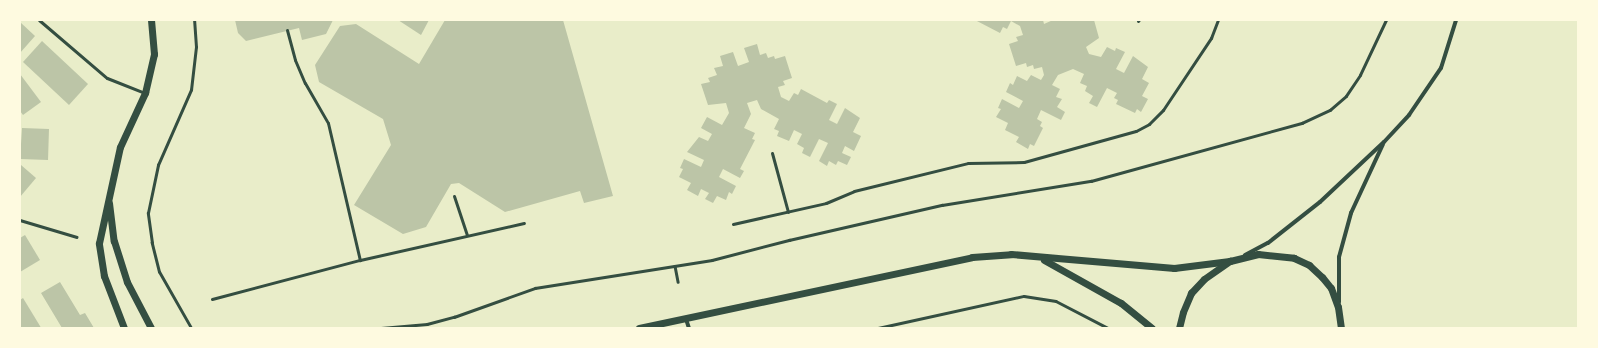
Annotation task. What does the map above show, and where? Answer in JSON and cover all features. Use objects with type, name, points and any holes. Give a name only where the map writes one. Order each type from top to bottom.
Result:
[{"type":"street","points":[[124,328],[104,276],[99,243],[120,147],[145,93],[154,54],[151,20]]},
{"type":"street","points":[[1242,257],[1268,242],[1291,225],[1384,142],[1409,115],[1431,85],[1450,46],[1456,20]]},
{"type":"street","points":[[1341,328],[1338,307],[1339,257],[1357,200],[1384,142]]},
{"type":"street","points":[[108,197],[114,241],[127,282],[151,328]]},
{"type":"street","points":[[639,328],[972,257],[1011,254],[1040,258],[1174,268],[1230,261],[1258,254],[1277,255],[1309,265],[1331,288],[1338,307]]},
{"type":"street","points":[[1040,258],[1121,303],[1152,328]]},
{"type":"street","points":[[1179,328],[1183,312],[1191,293],[1204,278],[1230,261]]},
{"type":"street","points":[[686,319],[689,328]]},
{"type":"lane","points":[[39,20],[107,78],[145,93]]},
{"type":"lane","points":[[733,224],[826,203],[854,191],[968,163],[1024,162],[1136,131],[1149,124],[1163,110],[1211,38],[1218,20]]},
{"type":"lane","points":[[287,30],[305,83],[328,123],[360,260]]},
{"type":"lane","points":[[772,153],[788,212]]},
{"type":"lane","points":[[454,196],[467,235]]},
{"type":"lane","points":[[212,299],[360,260],[524,223]]},
{"type":"path","points":[[191,328],[159,272],[152,243],[148,213],[158,165],[191,90],[196,47],[194,20]]},
{"type":"path","points":[[381,328],[427,324],[447,319],[535,288],[712,260],[789,240],[942,205],[1090,181],[1302,123],[1321,115],[1339,103],[1354,86],[1386,20]]},
{"type":"path","points":[[20,220],[77,237]]},
{"type":"path","points":[[675,266],[678,282]]},
{"type":"path","points":[[878,328],[1024,296],[1056,301],[1108,328]]},
{"type":"building","points":[[235,20],[333,20],[326,34],[302,40],[299,28],[246,41],[238,33]]},
{"type":"building","points":[[398,20],[429,20],[421,35]]},
{"type":"building","points":[[445,20],[563,20],[613,196],[584,203],[580,191],[505,212],[459,183],[451,184],[426,227],[403,234],[354,205],[391,145],[383,119],[319,82],[315,65],[340,26],[356,24],[419,64]]},
{"type":"building","points":[[975,20],[1043,20],[1044,24],[1053,20],[1094,20],[1099,38],[1086,47],[1089,54],[1101,57],[1107,47],[1115,51],[1116,48],[1125,52],[1116,69],[1124,73],[1133,56],[1148,67],[1142,79],[1149,83],[1142,96],[1148,99],[1141,112],[1137,109],[1135,113],[1116,104],[1118,100],[1114,98],[1117,93],[1107,88],[1097,107],[1089,103],[1093,96],[1085,91],[1087,86],[1080,83],[1084,74],[1073,69],[1058,75],[1052,85],[1060,89],[1056,97],[1062,99],[1057,107],[1065,112],[1061,120],[1041,110],[1037,119],[1042,122],[1040,126],[1043,128],[1034,146],[1030,144],[1028,149],[1016,142],[1019,137],[1005,130],[1008,123],[996,117],[1001,109],[998,108],[1002,99],[1019,108],[1023,101],[1006,92],[1010,83],[1013,85],[1017,76],[1027,81],[1031,75],[1041,80],[1044,75],[1042,67],[1034,69],[1033,65],[1027,67],[1026,63],[1016,66],[1009,44],[1018,41],[1016,37],[1023,35],[1020,26],[1011,21],[1007,29],[1003,27],[1000,33]]},
{"type":"building","points":[[20,22],[35,36],[20,53]]},
{"type":"building","points":[[42,41],[88,84],[69,105],[23,62]]},
{"type":"building","points":[[757,44],[760,55],[766,53],[768,58],[774,56],[775,59],[785,56],[792,78],[783,81],[785,85],[778,87],[781,97],[789,101],[794,93],[798,95],[801,89],[827,103],[829,100],[837,104],[829,120],[837,124],[845,108],[860,118],[853,132],[861,136],[854,151],[845,146],[842,153],[851,157],[847,165],[838,161],[836,165],[829,161],[827,166],[819,161],[828,143],[819,139],[810,157],[802,153],[804,148],[797,144],[802,134],[794,130],[789,141],[777,136],[779,131],[774,129],[779,119],[761,109],[757,100],[747,103],[751,114],[744,128],[755,133],[752,139],[755,140],[740,169],[744,171],[740,178],[723,169],[719,177],[736,186],[732,194],[729,192],[726,200],[717,196],[713,203],[705,199],[709,193],[701,189],[698,196],[687,190],[691,183],[679,177],[683,169],[680,168],[684,159],[701,167],[704,160],[687,152],[699,137],[708,141],[712,134],[701,128],[707,117],[722,125],[729,113],[726,103],[708,105],[701,84],[710,82],[708,78],[717,75],[714,68],[723,66],[720,56],[733,52],[738,66],[749,62],[744,48]]},
{"type":"building","points":[[20,74],[41,102],[23,115],[20,111]]},
{"type":"building","points":[[22,128],[49,129],[48,160],[20,159]]},
{"type":"building","points":[[21,165],[36,178],[20,197],[20,166]]},
{"type":"building","points":[[25,235],[40,260],[20,272],[20,238]]},
{"type":"building","points":[[60,282],[80,315],[85,313],[94,328],[62,328],[41,293]]},
{"type":"building","points":[[23,298],[41,328],[20,328],[20,300]]}]
